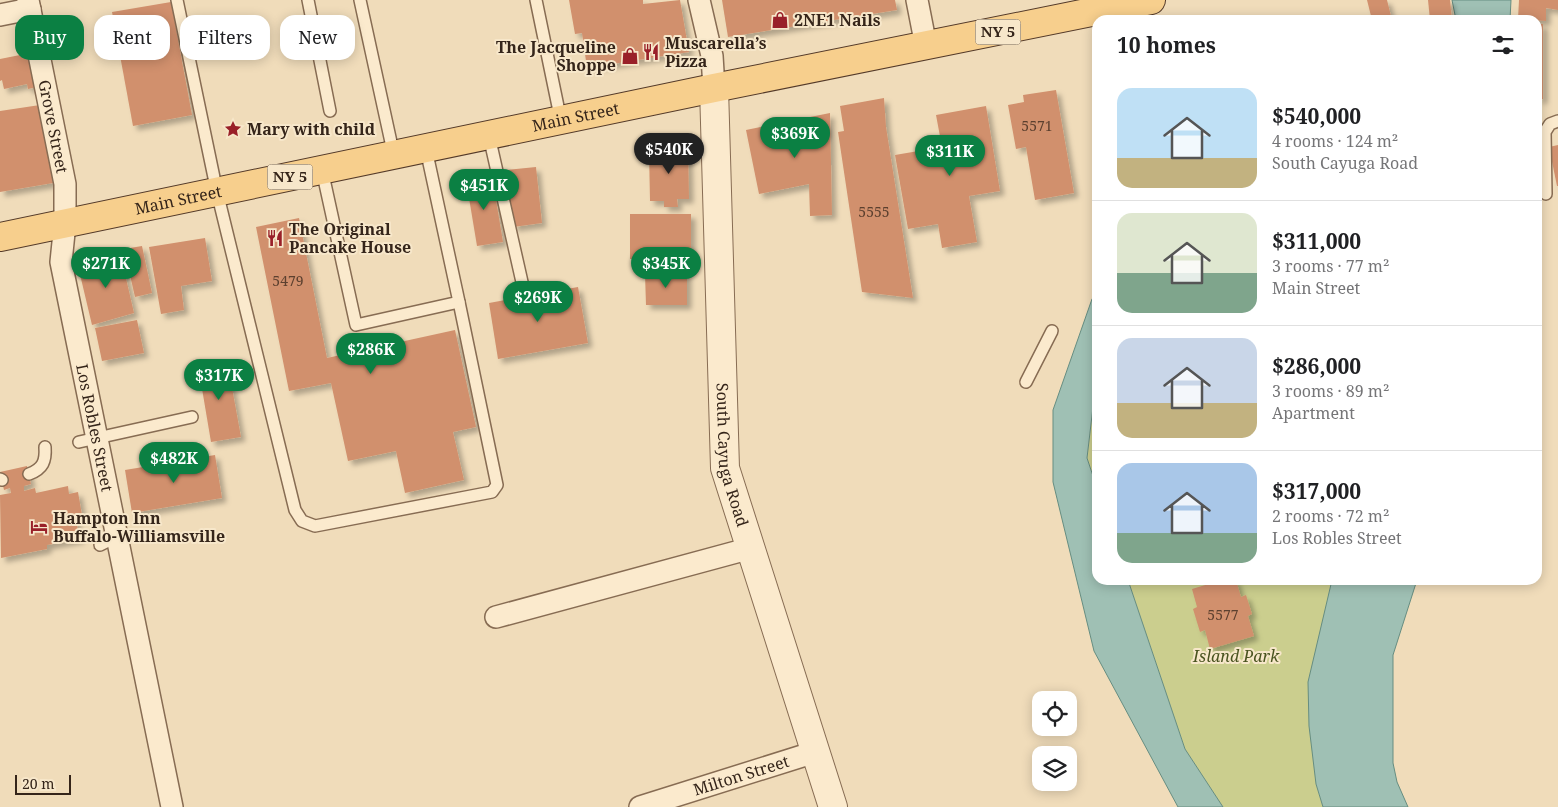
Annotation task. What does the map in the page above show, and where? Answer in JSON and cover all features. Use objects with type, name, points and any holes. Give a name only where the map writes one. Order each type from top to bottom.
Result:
[{"type":"main road","name":"Main Street","points":[[0,237],[714,88],[1151,0]]},
{"type":"street","points":[[699,0],[712,56],[714,88]]},
{"type":"street","points":[[917,0],[926,46]]},
{"type":"street","points":[[0,15],[29,4]]},
{"type":"street","name":"Grove Street","points":[[29,4],[65,184],[65,223]]},
{"type":"street","name":"South Cayuga Road","points":[[714,88],[725,468],[833,807]]},
{"type":"street","name":"Los Robles Street","points":[[65,223],[61,262],[87,439],[108,541],[172,807]]},
{"type":"street","points":[[496,617],[751,548]]},
{"type":"street","name":"Milton Street","points":[[640,807],[815,752]]},
{"type":"lane","points":[[177,0],[217,192],[295,510],[302,521],[316,526],[492,492],[497,485],[460,302],[426,149]]},
{"type":"lane","points":[[308,0],[330,111]]},
{"type":"lane","points":[[360,0],[394,156]]},
{"type":"lane","points":[[536,0],[561,121]]},
{"type":"lane","points":[[1546,194],[1544,132],[1550,124],[1558,121]]},
{"type":"lane","points":[[489,136],[522,282]]},
{"type":"lane","points":[[322,170],[356,325],[460,302]]},
{"type":"lane","points":[[1026,382],[1052,331]]},
{"type":"lane","points":[[87,439],[192,417]]},
{"type":"lane","points":[[29,474],[41,468],[44,462],[45,447]]},
{"type":"green space","points":[[1092,416],[1092,473],[1087,458]]},
{"type":"green space","name":"Island Park","points":[[1130,585],[1331,585],[1318,645],[1316,784],[1323,807],[1223,807],[1185,749]]},
{"type":"water","points":[[1452,0],[1511,0],[1510,15],[1455,15]]},
{"type":"water","points":[[1092,299],[1092,416],[1087,458],[1092,473],[1092,585],[1130,585],[1185,749],[1223,807],[1178,807],[1094,651],[1053,482],[1053,410]]},
{"type":"water","points":[[1331,585],[1415,585],[1393,655],[1393,763],[1397,782],[1408,807],[1323,807],[1316,784],[1309,726],[1308,682]]},
{"type":"building","points":[[569,0],[643,0],[643,4],[680,0],[689,52],[587,68],[582,33],[575,34]]},
{"type":"building","points":[[722,0],[895,0],[897,10],[728,37]]},
{"type":"building","points":[[1367,0],[1387,0],[1391,15],[1371,15]]},
{"type":"building","points":[[1428,0],[1450,0],[1452,15],[1430,15]]},
{"type":"building","points":[[1519,0],[1558,0],[1558,10],[1546,8],[1546,21],[1542,21],[1542,15],[1518,15]]},
{"type":"building","points":[[171,2],[180,60],[182,60],[192,115],[133,126],[121,60],[170,60],[170,15],[113,15],[112,12]]},
{"type":"building","points":[[1542,24],[1543,24],[1542,99]]},
{"type":"building","points":[[15,56],[15,60],[31,60],[37,87],[28,89],[27,84],[4,89],[2,80],[0,81],[0,59]]},
{"type":"building","points":[[1056,90],[1074,193],[1035,200],[1026,147],[1016,149],[1008,105],[1024,102],[1023,95]]},
{"type":"building","points":[[884,98],[886,127],[913,298],[862,292],[838,132],[844,131],[840,106]]},
{"type":"building","points":[[40,105],[53,183],[0,192],[0,111]]},
{"type":"building","points":[[986,106],[1000,191],[969,196],[977,242],[942,248],[938,224],[908,229],[895,155],[942,147],[936,115]]},
{"type":"building","points":[[830,113],[832,215],[810,216],[809,184],[759,194],[746,130]]},
{"type":"building","points":[[688,142],[689,199],[677,199],[678,207],[664,207],[664,201],[650,201],[649,151]]},
{"type":"building","points":[[1558,145],[1558,186],[1557,186],[1549,147]]},
{"type":"building","points":[[536,167],[542,223],[513,227],[506,170]]},
{"type":"building","points":[[492,176],[503,242],[477,246],[466,180]]},
{"type":"building","points":[[630,214],[691,214],[691,259],[630,259]]},
{"type":"building","points":[[299,218],[327,358],[455,330],[476,427],[453,432],[464,480],[405,493],[396,451],[348,461],[331,383],[289,391],[256,227]]},
{"type":"building","points":[[205,238],[212,281],[181,286],[184,310],[161,314],[149,247]]},
{"type":"building","points":[[142,246],[152,293],[135,297],[124,249]]},
{"type":"building","points":[[120,252],[134,313],[92,325],[78,266],[104,260],[103,256]]},
{"type":"building","points":[[645,274],[687,274],[687,305],[646,305]]},
{"type":"building","points":[[578,287],[588,343],[498,359],[489,303]]},
{"type":"building","points":[[137,320],[144,353],[102,361],[95,328]]},
{"type":"building","points":[[227,360],[241,437],[211,442],[198,365]]},
{"type":"building","points":[[215,455],[222,498],[132,513],[125,470]]},
{"type":"building","name":"Hampton Inn Buffalo-Williamsville","points":[[27,466],[31,484],[24,486],[24,491],[35,488],[36,493],[68,486],[69,494],[78,492],[82,515],[75,516],[80,539],[47,545],[47,549],[1,558],[0,495],[11,493],[10,488],[4,490],[0,472]]},
{"type":"building","points":[[1205,585],[1237,585],[1241,597],[1246,595],[1252,614],[1248,616],[1254,636],[1210,649],[1205,630],[1200,632],[1193,609],[1197,607],[1192,589]]},
{"type":"place","name":"2NE1 Nails","points":[[780,20]]},
{"type":"place","name":"Muscarella’s Pizza","points":[[651,52]]},
{"type":"place","name":"The Jacqueline Shoppe","points":[[630,56]]},
{"type":"place","name":"Mary with child","points":[[233,129]]},
{"type":"place","name":"The Original Pancake House","points":[[275,238]]},
{"type":"place","name":"Hampton Inn Buffalo-Williamsville","points":[[39,527]]}]
